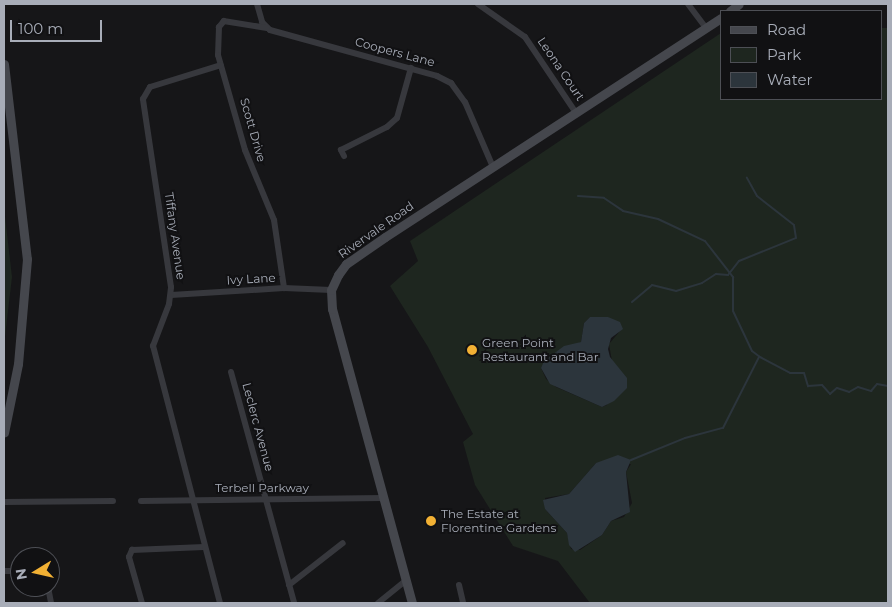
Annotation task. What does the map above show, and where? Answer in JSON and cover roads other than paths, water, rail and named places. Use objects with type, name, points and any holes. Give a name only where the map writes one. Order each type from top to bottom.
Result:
[{"type":"street","points":[[257,4],[267,28]]},
{"type":"street","name":"Leona Court","points":[[478,4],[525,37],[576,113]]},
{"type":"street","points":[[688,4],[706,28]]},
{"type":"street","name":"Rivervale Road","points":[[331,290],[346,264],[720,19]]},
{"type":"street","name":"Scott Drive","points":[[267,28],[228,20],[221,23],[218,45],[221,65],[246,150],[275,226],[284,288]]},
{"type":"street","name":"Coopers Lane","points":[[267,28],[437,76],[456,89],[493,167]]},
{"type":"street","points":[[4,64],[26,239],[27,273],[18,364],[4,433]]},
{"type":"street","name":"Tiffany Avenue","points":[[220,603],[153,346],[171,294],[143,99],[150,87],[221,65]]},
{"type":"street","points":[[344,156],[341,150],[387,127],[397,118],[411,68]]},
{"type":"street","points":[[4,140],[14,139]]},
{"type":"street","name":"Ivy Lane","points":[[171,294],[284,288],[331,290]]},
{"type":"street","points":[[331,290],[333,317],[412,603]]},
{"type":"street","name":"Leclerc Avenue","points":[[231,372],[294,603]]},
{"type":"street","name":"Terbell Parkway","points":[[141,501],[382,498]]},
{"type":"street","points":[[4,502],[113,501]]},
{"type":"street","points":[[289,585],[343,543]]},
{"type":"street","points":[[142,603],[129,557],[132,550],[204,547]]},
{"type":"street","points":[[378,603],[405,582]]},
{"type":"street","points":[[459,585],[463,603]]},
{"type":"water","points":[[590,317],[608,317],[620,322],[623,329],[611,338],[608,349],[610,357],[627,378],[627,388],[614,401],[602,407],[550,384],[541,368],[544,361],[564,346],[581,342],[584,323]]},
{"type":"water","points":[[618,455],[631,460],[626,472],[630,512],[611,521],[602,535],[575,552],[569,545],[567,533],[545,509],[543,500],[569,494],[596,463]]},
{"type":"waterway","points":[[632,302],[652,285],[676,291],[702,283],[716,274],[728,275],[739,261],[796,238],[794,225],[757,196],[747,178]]},
{"type":"waterway","points":[[578,196],[604,198],[623,211],[658,219],[705,241],[733,277],[733,311],[752,351],[760,357],[790,373],[804,373],[808,386],[822,385],[830,394],[837,388],[849,392],[858,387],[871,391],[877,384],[888,386]]},
{"type":"waterway","points":[[631,460],[685,438],[723,428],[759,357]]},
{"type":"place","name":"Green Point Restaurant and Bar","points":[[472,350]]},
{"type":"place","name":"The Estate at Florentine Gardens","points":[[431,521]]}]
